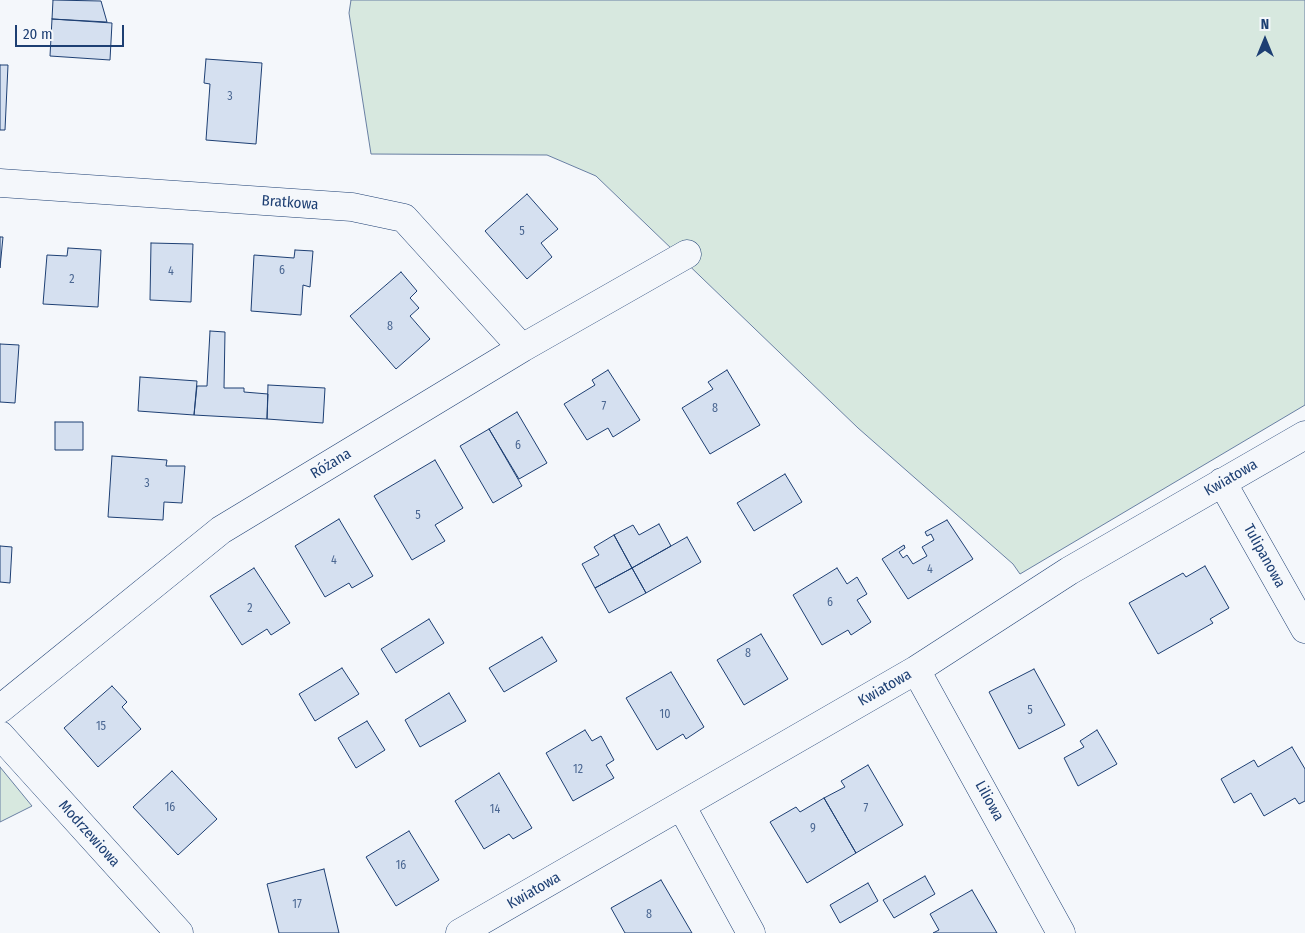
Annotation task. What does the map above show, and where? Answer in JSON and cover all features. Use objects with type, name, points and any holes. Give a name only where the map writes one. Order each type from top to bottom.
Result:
[{"type":"street","name":"Bratkowa","points":[[0,183],[352,207],[404,218],[522,348]]},
{"type":"street","name":"Różana","points":[[0,709],[221,530],[522,348],[687,254]]},
{"type":"street","name":"Kwiatowa","points":[[460,933],[682,807],[916,670],[1069,571],[1305,435]]},
{"type":"street","name":"Tulipanowa","points":[[1222,482],[1305,629]]},
{"type":"street","name":"Liliowa","points":[[916,670],[1061,933]]},
{"type":"street","name":"Modrzewiowa","points":[[0,735],[179,933]]},
{"type":"street","points":[[682,807],[750,933]]},
{"type":"shaded area","points":[[351,0],[1305,0],[1305,405],[1020,574],[1013,564],[858,428],[596,176],[547,155],[371,154],[349,13]]},
{"type":"shaded area","points":[[0,767],[32,806],[0,822]]},
{"type":"building","points":[[53,0],[101,1],[107,22],[52,19]]},
{"type":"building","points":[[52,19],[112,23],[110,60],[50,56]]},
{"type":"building","points":[[206,59],[262,63],[256,144],[206,140],[210,84],[204,83]]},
{"type":"building","points":[[0,65],[8,65],[5,130],[0,130]]},
{"type":"building","points":[[527,194],[558,229],[541,243],[552,257],[527,279],[485,231]]},
{"type":"building","points":[[0,237],[3,237],[0,268]]},
{"type":"building","points":[[151,243],[193,244],[191,302],[150,300]]},
{"type":"building","points":[[68,248],[101,250],[98,307],[43,304],[47,255],[67,256]]},
{"type":"building","points":[[295,250],[313,251],[310,287],[303,285],[301,315],[251,311],[254,255],[294,258]]},
{"type":"building","points":[[401,272],[417,291],[410,298],[419,308],[410,316],[430,339],[396,369],[350,316]]},
{"type":"building","points":[[210,331],[225,332],[224,388],[244,388],[244,392],[268,394],[267,419],[194,415],[197,386],[207,386]]},
{"type":"building","points":[[0,344],[19,345],[15,403],[0,402]]},
{"type":"building","points":[[608,370],[640,420],[613,437],[608,428],[587,440],[564,404],[595,385],[592,380]]},
{"type":"building","points":[[727,370],[760,425],[710,454],[682,408],[713,389],[708,382]]},
{"type":"building","points":[[140,377],[197,381],[194,415],[138,411]]},
{"type":"building","points":[[268,385],[325,388],[323,423],[267,419]]},
{"type":"building","points":[[517,412],[547,463],[519,479],[489,429]]},
{"type":"building","points":[[55,422],[83,422],[83,450],[55,450]]},
{"type":"building","points":[[489,429],[522,486],[493,503],[460,446]]},
{"type":"building","points":[[112,456],[167,460],[166,466],[185,466],[182,503],[164,502],[163,520],[108,517]]},
{"type":"building","points":[[435,460],[463,508],[435,525],[445,541],[412,560],[374,496]]},
{"type":"building","points":[[785,474],[802,502],[754,531],[737,503]]},
{"type":"building","points":[[339,519],[373,576],[352,588],[349,583],[325,597],[295,546]]},
{"type":"building","points":[[947,520],[973,559],[908,599],[882,559],[904,545],[905,548],[899,552],[903,558],[907,555],[913,564],[927,556],[922,547],[934,540],[931,534],[927,536],[925,532]]},
{"type":"building","points":[[659,524],[671,546],[632,568],[614,535],[633,525],[639,535]]},
{"type":"building","points":[[614,535],[632,568],[595,588],[582,564],[599,555],[594,547]]},
{"type":"building","points":[[687,537],[701,562],[646,593],[632,568]]},
{"type":"building","points":[[0,546],[12,547],[10,583],[0,582]]},
{"type":"building","points":[[1205,566],[1229,608],[1210,619],[1213,623],[1158,654],[1129,603],[1183,573],[1186,577]]},
{"type":"building","points":[[254,568],[290,623],[271,635],[267,629],[242,645],[210,596]]},
{"type":"building","points":[[632,568],[646,593],[609,613],[595,588]]},
{"type":"building","points":[[837,568],[847,584],[857,577],[867,594],[857,600],[871,622],[851,635],[848,630],[822,645],[793,595]]},
{"type":"building","points":[[429,619],[444,643],[396,673],[381,649]]},
{"type":"building","points":[[761,634],[788,679],[744,705],[717,660]]},
{"type":"building","points":[[542,637],[557,661],[504,692],[489,668]]},
{"type":"building","points":[[342,668],[359,694],[315,721],[299,694]]},
{"type":"building","points":[[1034,669],[1065,725],[1019,749],[989,692]]},
{"type":"building","points":[[671,672],[704,727],[686,739],[683,734],[657,750],[626,698]]},
{"type":"building","points":[[112,686],[127,702],[122,707],[141,729],[98,767],[64,728]]},
{"type":"building","points":[[449,693],[466,721],[420,747],[405,720]]},
{"type":"building","points":[[367,721],[385,750],[356,768],[338,738]]},
{"type":"building","points":[[585,730],[592,741],[601,736],[614,760],[606,765],[614,778],[573,801],[546,753]]},
{"type":"building","points":[[1097,730],[1117,764],[1078,786],[1064,758],[1084,747],[1080,741]]},
{"type":"building","points":[[1292,747],[1305,769],[1305,801],[1299,804],[1295,798],[1264,816],[1251,793],[1234,803],[1221,779],[1254,760],[1258,767]]},
{"type":"building","points":[[868,765],[903,825],[856,853],[824,798],[845,787],[841,781]]},
{"type":"building","points":[[172,771],[217,819],[178,855],[133,807]]},
{"type":"building","points":[[499,773],[532,828],[513,839],[509,834],[484,849],[455,801]]},
{"type":"building","points":[[824,798],[856,853],[807,883],[770,822],[796,807],[800,812]]},
{"type":"building","points":[[409,831],[439,880],[396,906],[366,857]]},
{"type":"building","points":[[324,869],[339,933],[279,933],[267,884]]},
{"type":"building","points":[[925,876],[935,894],[894,918],[883,900]]},
{"type":"building","points":[[661,880],[692,933],[625,933],[611,908]]},
{"type":"building","points":[[868,883],[878,901],[840,923],[830,905]]},
{"type":"building","points":[[972,890],[997,933],[933,933],[939,930],[930,914]]}]
